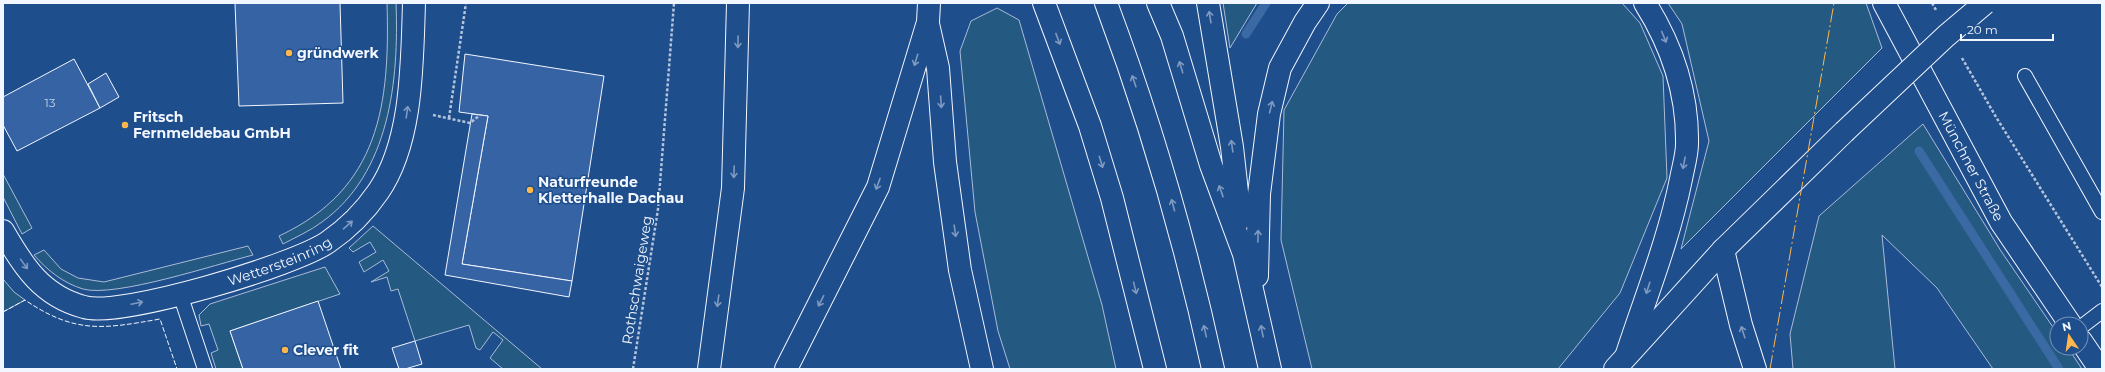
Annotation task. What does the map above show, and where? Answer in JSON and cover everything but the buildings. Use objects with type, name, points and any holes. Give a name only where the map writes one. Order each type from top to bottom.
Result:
[{"type":"main road","name":"Wettersteinring","points":[[3,231],[14,250],[40,285],[63,300],[85,308],[111,309],[180,294],[285,262],[328,242],[358,216],[378,192],[392,164],[407,111],[412,76],[414,3]]},
{"type":"main road","points":[[709,369],[733,188],[738,3]]},
{"type":"main road","points":[[1044,3],[1090,126],[1110,191],[1155,369]]},
{"type":"main road","points":[[1106,3],[1143,106],[1162,165],[1192,278],[1213,369]]},
{"type":"main road","points":[[1158,3],[1172,36],[1211,165],[1244,254],[1257,303],[1270,369]]},
{"type":"main road","points":[[1208,3],[1232,147],[1244,254]]},
{"type":"main road","points":[[1257,303],[1259,194],[1269,114],[1280,68],[1305,22],[1318,3]]},
{"type":"main road","points":[[1621,361],[1676,203],[1687,144],[1683,92],[1676,66],[1662,31],[1645,3]]},
{"type":"main road","name":"Münchner Straße","points":[[1884,3],[2001,222],[2065,316]]},
{"type":"main road","points":[[1621,361],[1723,250],[1844,132],[1946,36],[1985,3]]},
{"type":"main road","points":[[786,369],[878,187],[928,13]]},
{"type":"main road","points":[[928,13],[938,68],[945,162],[960,270],[982,369]]},
{"type":"main road","points":[[1723,250],[1740,324],[1755,369]]},
{"type":"main road","points":[[2089,353],[2100,369]]},
{"type":"lane","points":[[2025,76],[2102,212]]},
{"type":"lane","points":[[180,294],[205,369]]},
{"type":"lane","points":[[2089,322],[2102,311]]},
{"type":"path","points":[[449,118],[466,3]]},
{"type":"path","name":"Rothschwaigeweg","points":[[633,369],[658,209],[674,3]]},
{"type":"path","points":[[1932,3],[1939,16]]},
{"type":"path","points":[[1962,57],[1996,117],[2102,288]]},
{"type":"path","points":[[407,111],[470,123],[480,115]]},
{"type":"shaded area","points":[[387,3],[396,3],[395,63],[392,93],[386,123],[376,151],[363,178],[345,202],[322,222],[283,244],[279,236],[313,217],[339,194],[358,168],[372,140],[381,109],[386,75]]},
{"type":"shaded area","points":[[1223,3],[1257,3],[1230,48]]},
{"type":"shaded area","points":[[1348,3],[1622,3],[1640,23],[1663,76],[1667,178],[1620,293],[1558,369],[1312,369],[1281,240],[1284,110],[1337,14]]},
{"type":"shaded area","points":[[1668,3],[1866,3],[1882,48],[1681,249],[1709,141],[1682,24]]},
{"type":"shaded area","points":[[997,8],[1019,20],[1102,305],[1116,369],[1010,369],[998,331],[975,212],[960,51],[971,21]]},
{"type":"shaded area","points":[[1923,124],[2001,251],[2049,321],[2049,356],[2073,356],[2082,369],[1993,369],[1937,288],[1882,235],[1895,369],[1793,369],[1790,334],[1819,216]]},
{"type":"shaded area","points":[[3,174],[32,228],[22,234],[3,197]]},
{"type":"shaded area","points":[[373,226],[542,369],[503,369],[490,358],[503,340],[493,332],[480,350],[476,348],[469,325],[415,341],[398,289],[391,291],[387,277],[371,282],[389,271],[383,260],[364,272],[359,262],[376,252],[370,242],[353,252],[349,248]]},
{"type":"shaded area","points":[[248,246],[253,255],[141,285],[118,289],[98,290],[83,289],[62,280],[44,266],[34,255],[44,250],[61,269],[78,278],[104,282]]},
{"type":"shaded area","points":[[325,267],[340,294],[230,331],[243,369],[216,369],[211,353],[218,350],[209,324],[201,326],[199,315],[210,304]]},
{"type":"shaded area","points":[[3,279],[14,292],[25,300],[3,312]]},
{"type":"waterway","points":[[1246,34],[1266,3]]},
{"type":"waterway","points":[[1919,151],[2059,369]]},
{"type":"fence","points":[[3,312],[25,300],[59,319],[75,324],[105,326],[160,319],[177,369]]},
{"type":"power","points":[[1770,369],[1834,3]]},
{"type":"place","name":"gründwerk","points":[[289,53]]},
{"type":"place","name":"Fritsch Fernmeldebau GmbH","points":[[125,125]]},
{"type":"place","name":"Naturfreunde Kletterhalle Dachau","points":[[530,190]]},
{"type":"place","name":"Clever fit","points":[[285,350]]}]
